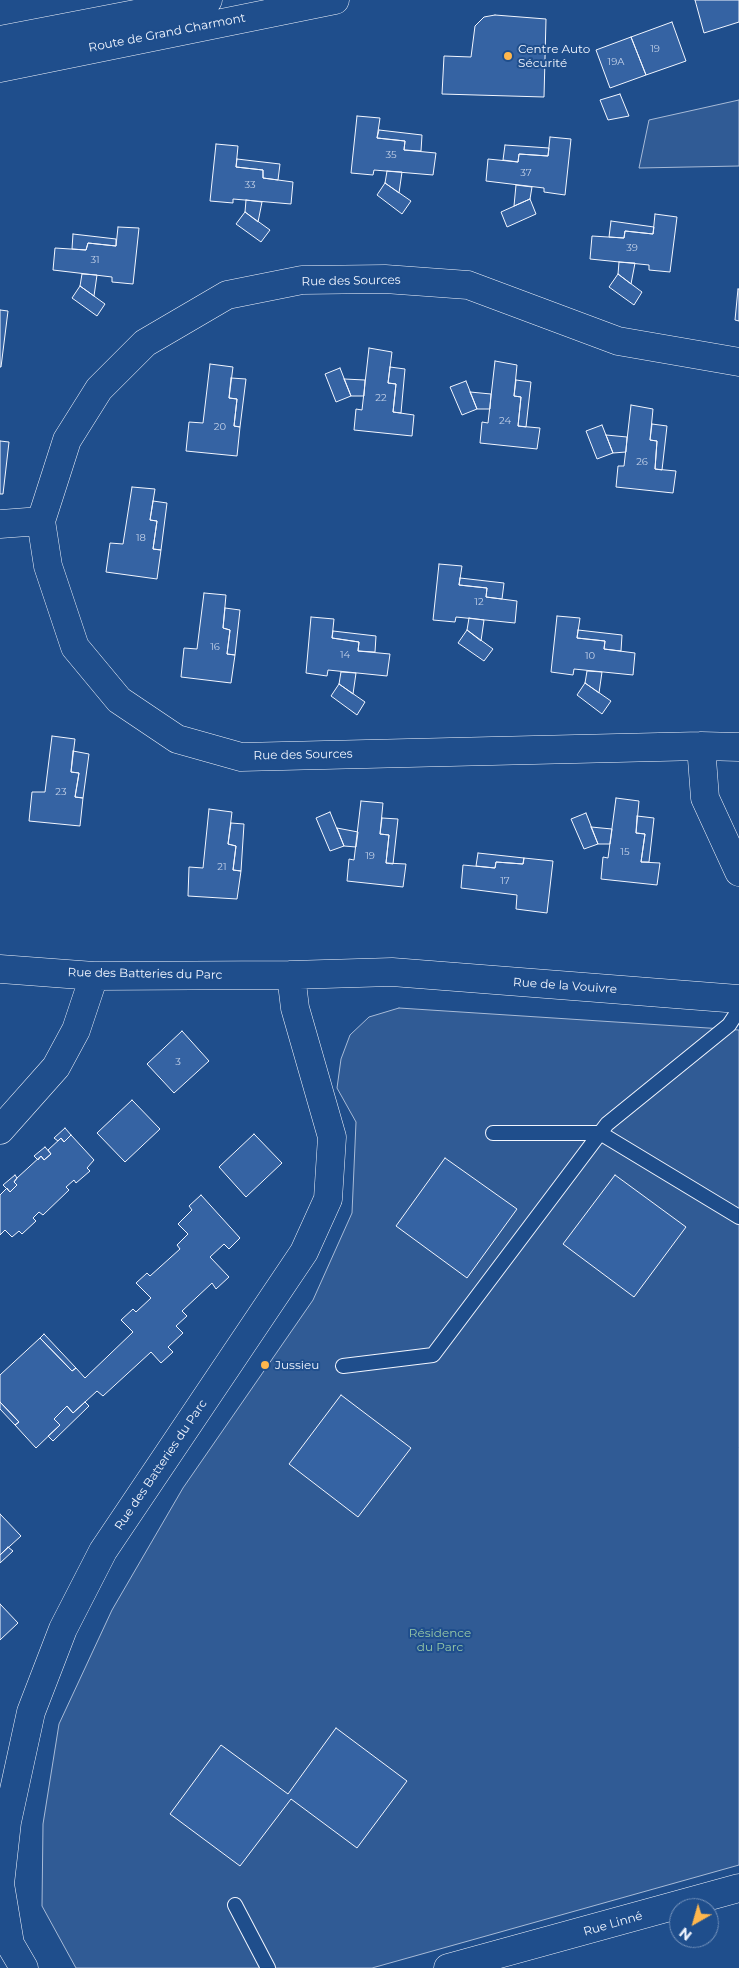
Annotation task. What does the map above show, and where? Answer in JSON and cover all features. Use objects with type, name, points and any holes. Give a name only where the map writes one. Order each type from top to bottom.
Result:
[{"type":"street","name":"Route de Grand Charmont","points":[[0,40],[203,0]]},
{"type":"street","name":"Route de Grand Charmont","points":[[0,68],[335,0]]},
{"type":"street","name":"Rue des Sources","points":[[739,362],[618,341],[468,285],[386,278],[302,280],[227,295],[145,343],[99,389],[68,440],[42,521],[48,566],[75,647],[119,700],[177,739],[241,757],[700,746],[739,748]]},
{"type":"street","points":[[0,524],[42,521]]},
{"type":"street","points":[[700,746],[705,798],[739,872]]},
{"type":"street","name":"Rue des Batteries du Parc","points":[[0,969],[94,976],[291,975],[392,972]]},
{"type":"street","name":"Rue de la Vouivre","points":[[392,972],[739,999]]},
{"type":"street","name":"Rue des Batteries du Parc","points":[[24,1968],[10,1944],[0,1884],[7,1822],[31,1712],[63,1629],[104,1551],[304,1252],[328,1199],[332,1136],[295,1008],[291,975]]},
{"type":"street","points":[[0,1130],[56,1067],[76,1030],[94,976]]},
{"type":"street","name":"Rue Linné","points":[[488,1963],[524,1959],[739,1888]]},
{"type":"street","points":[[448,1968],[488,1963]]},
{"type":"lane","points":[[343,1366],[433,1355],[607,1124],[729,1025],[739,1010]]},
{"type":"lane","points":[[493,1133],[600,1133],[739,1217]]},
{"type":"lane","points":[[235,1905],[268,1968]]},
{"type":"shaded area","points":[[739,100],[739,166],[639,168],[649,120]]},
{"type":"shaded area","name":"Résidence du Parc","points":[[399,1008],[739,1030],[739,1865],[372,1968],[76,1968],[42,1906],[43,1824],[59,1724],[112,1610],[183,1488],[313,1300],[352,1213],[356,1122],[337,1088],[341,1059],[350,1035],[369,1017]]},
{"type":"building","points":[[695,0],[739,0],[739,22],[704,33]]},
{"type":"building","name":"Centre Auto Sécurité","points":[[495,15],[546,19],[544,97],[442,94],[444,56],[471,57],[475,26],[484,17]]},
{"type":"building","points":[[672,22],[686,61],[646,75],[631,37]]},
{"type":"building","points":[[631,37],[646,75],[610,88],[596,50]]},
{"type":"building","points":[[620,94],[629,116],[608,120],[600,100]]},
{"type":"building","points":[[357,116],[380,118],[377,138],[405,141],[404,150],[436,153],[433,175],[374,170],[373,175],[351,173]]},
{"type":"building","points":[[379,130],[422,135],[421,151],[404,150],[405,141],[377,138]]},
{"type":"building","points":[[550,137],[571,139],[565,195],[544,192],[544,188],[486,181],[488,159],[518,162],[519,154],[548,156]]},
{"type":"building","points":[[216,144],[238,146],[236,167],[263,170],[263,178],[293,182],[291,204],[233,199],[233,203],[210,201]]},
{"type":"building","points":[[505,145],[549,148],[548,156],[519,154],[518,162],[503,160]]},
{"type":"building","points":[[237,159],[280,164],[278,180],[263,178],[263,170],[236,167]]},
{"type":"building","points":[[387,171],[402,172],[399,193],[385,183]]},
{"type":"building","points":[[385,183],[411,201],[402,214],[377,195]]},
{"type":"building","points":[[516,185],[532,187],[530,199],[514,206]]},
{"type":"building","points":[[530,199],[536,214],[507,227],[501,212]]},
{"type":"building","points":[[246,200],[262,202],[258,222],[245,212]]},
{"type":"building","points":[[245,212],[270,230],[261,242],[236,224]]},
{"type":"building","points":[[655,214],[677,217],[670,272],[649,270],[649,265],[590,259],[592,236],[624,238],[625,231],[653,234]]},
{"type":"building","points":[[611,221],[654,227],[653,234],[625,231],[624,238],[609,237]]},
{"type":"building","points":[[118,227],[139,228],[133,284],[112,282],[112,277],[53,270],[55,248],[86,250],[88,243],[116,246]]},
{"type":"building","points":[[73,234],[116,239],[116,246],[88,243],[86,250],[72,249]]},
{"type":"building","points":[[619,262],[635,263],[631,284],[618,274]]},
{"type":"building","points":[[82,274],[97,275],[94,296],[80,286]]},
{"type":"building","points":[[618,274],[642,292],[634,305],[609,287]]},
{"type":"building","points":[[80,286],[105,304],[97,316],[72,298]]},
{"type":"building","points":[[739,289],[739,321],[735,320]]},
{"type":"building","points":[[0,310],[8,311],[1,367],[0,367]]},
{"type":"building","points":[[369,348],[392,352],[388,383],[396,384],[393,412],[414,415],[412,436],[354,430],[356,409],[362,410]]},
{"type":"building","points":[[495,361],[517,365],[514,396],[521,397],[518,426],[540,428],[537,449],[480,443],[482,422],[488,423]]},
{"type":"building","points":[[210,364],[233,367],[229,398],[237,399],[234,426],[240,427],[237,456],[186,451],[189,422],[203,423]]},
{"type":"building","points":[[390,367],[405,369],[401,413],[393,412],[396,384],[388,383]]},
{"type":"building","points":[[340,368],[351,396],[336,402],[325,374]]},
{"type":"building","points":[[231,378],[246,379],[240,427],[234,426],[237,399],[229,398]]},
{"type":"building","points":[[344,379],[365,380],[364,396],[351,396]]},
{"type":"building","points":[[516,380],[531,382],[526,427],[518,426],[521,397],[514,396]]},
{"type":"building","points":[[466,381],[477,409],[462,415],[450,387]]},
{"type":"building","points":[[470,392],[491,394],[490,409],[477,409]]},
{"type":"building","points":[[631,405],[653,409],[650,440],[657,441],[655,469],[676,471],[673,493],[616,487],[618,466],[624,466]]},
{"type":"building","points":[[652,424],[667,426],[662,470],[655,469],[657,441],[650,440]]},
{"type":"building","points":[[602,425],[613,453],[597,459],[586,431]]},
{"type":"building","points":[[606,435],[627,437],[626,452],[613,453]]},
{"type":"building","points":[[0,441],[9,442],[3,494],[0,494]]},
{"type":"building","points":[[132,487],[155,489],[150,520],[157,521],[153,549],[161,550],[157,579],[106,572],[110,543],[123,544]]},
{"type":"building","points":[[153,501],[167,503],[161,550],[153,549],[157,521],[150,520]]},
{"type":"building","points":[[439,564],[462,566],[459,585],[487,588],[486,597],[517,601],[515,623],[456,617],[455,622],[433,620]]},
{"type":"building","points":[[460,578],[504,583],[502,599],[486,597],[487,588],[459,585]]},
{"type":"building","points":[[204,593],[226,595],[223,628],[230,630],[227,654],[235,655],[231,683],[181,677],[184,648],[197,649]]},
{"type":"building","points":[[225,608],[240,610],[235,655],[227,654],[230,630],[223,628]]},
{"type":"building","points":[[557,616],[580,618],[577,638],[605,641],[604,649],[635,653],[633,675],[574,669],[573,675],[551,672]]},
{"type":"building","points":[[311,617],[334,619],[332,638],[359,642],[358,651],[390,654],[387,676],[328,670],[327,676],[306,673]]},
{"type":"building","points":[[469,618],[484,620],[481,641],[467,630]]},
{"type":"building","points":[[467,630],[493,649],[484,661],[458,643]]},
{"type":"building","points":[[578,630],[622,635],[621,651],[604,649],[605,641],[577,638]]},
{"type":"building","points":[[333,631],[376,636],[375,652],[358,651],[359,642],[332,638]]},
{"type":"building","points":[[587,671],[602,672],[599,693],[585,683]]},
{"type":"building","points":[[341,672],[356,673],[353,694],[339,684]]},
{"type":"building","points":[[585,683],[611,701],[602,714],[577,695]]},
{"type":"building","points":[[339,684],[365,702],[357,715],[331,696]]},
{"type":"building","points":[[52,736],[75,739],[71,772],[79,773],[75,797],[83,798],[80,826],[29,821],[32,792],[45,792]]},
{"type":"building","points":[[73,751],[89,754],[83,798],[75,797],[79,773],[71,772]]},
{"type":"building","points":[[616,798],[639,801],[636,833],[645,834],[641,862],[660,863],[657,885],[601,879],[603,857],[608,858]]},
{"type":"building","points":[[361,801],[383,803],[380,834],[389,835],[386,863],[406,864],[403,887],[347,881],[349,859],[354,860]]},
{"type":"building","points":[[209,809],[232,812],[228,844],[236,846],[233,870],[241,871],[237,899],[188,896],[189,867],[203,868]]},
{"type":"building","points":[[330,812],[344,846],[330,851],[316,818]]},
{"type":"building","points":[[586,813],[598,844],[584,849],[571,819]]},
{"type":"building","points":[[637,816],[654,818],[649,862],[641,862],[645,834],[636,833]]},
{"type":"building","points":[[382,818],[398,819],[393,864],[386,863],[389,835],[380,834]]},
{"type":"building","points":[[231,823],[244,824],[241,871],[233,870],[236,846],[228,844]]},
{"type":"building","points":[[591,827],[612,829],[610,844],[598,844]]},
{"type":"building","points":[[337,828],[358,832],[356,847],[344,846]]},
{"type":"building","points":[[478,853],[524,858],[523,864],[496,862],[495,868],[476,866]]},
{"type":"building","points":[[524,858],[553,861],[547,913],[516,909],[517,895],[461,888],[463,865],[495,868],[496,862],[523,864]]},
{"type":"building","points":[[182,1031],[209,1061],[174,1093],[147,1064]]},
{"type":"building","points":[[132,1100],[160,1129],[125,1162],[97,1133]]},
{"type":"building","points":[[65,1128],[71,1135],[64,1142],[61,1138],[58,1141],[54,1138]]},
{"type":"building","points":[[254,1134],[282,1163],[246,1197],[219,1167]]},
{"type":"building","points":[[71,1135],[94,1160],[87,1168],[90,1171],[76,1183],[74,1180],[66,1187],[69,1190],[43,1215],[39,1212],[33,1218],[36,1221],[22,1234],[19,1231],[12,1237],[5,1230],[0,1235],[0,1195],[7,1188],[10,1192],[17,1185],[14,1182],[17,1178],[41,1156],[44,1160],[51,1154],[48,1150],[61,1138],[64,1142]]},
{"type":"building","points":[[45,1147],[51,1154],[44,1160],[41,1156],[38,1160],[34,1156]]},
{"type":"building","points":[[445,1158],[517,1209],[467,1278],[396,1226]]},
{"type":"building","points":[[15,1175],[17,1178],[14,1182],[17,1185],[10,1192],[3,1185]]},
{"type":"building","points":[[615,1175],[686,1227],[634,1297],[563,1244]]},
{"type":"building","points":[[201,1195],[240,1238],[229,1249],[224,1244],[210,1257],[229,1277],[216,1289],[212,1283],[182,1311],[187,1316],[176,1326],[183,1333],[168,1347],[173,1352],[161,1363],[151,1352],[103,1396],[97,1391],[73,1413],[67,1406],[54,1419],[60,1425],[36,1448],[15,1425],[19,1422],[0,1402],[0,1375],[40,1338],[72,1371],[76,1368],[85,1378],[133,1332],[121,1320],[133,1309],[136,1312],[151,1298],[136,1283],[147,1273],[150,1276],[180,1249],[177,1245],[188,1234],[178,1224],[192,1210],[189,1206]]},
{"type":"building","points":[[44,1334],[76,1368],[72,1371],[40,1338]]},
{"type":"building","points":[[341,1395],[411,1448],[358,1517],[289,1464]]},
{"type":"building","points":[[0,1402],[19,1422],[15,1425],[0,1409]]},
{"type":"building","points":[[85,1402],[89,1406],[53,1441],[48,1436],[60,1425],[54,1419],[67,1406],[73,1413]]},
{"type":"building","points":[[0,1514],[21,1536],[0,1555]]},
{"type":"building","points":[[8,1547],[13,1551],[0,1563],[0,1555]]},
{"type":"building","points":[[0,1604],[18,1623],[0,1640]]},
{"type":"building","points":[[336,1728],[407,1781],[357,1848],[291,1799],[240,1866],[170,1814],[221,1745],[288,1794]]},
{"type":"place","name":"Centre Auto Sécurité","points":[[508,56]]},
{"type":"place","name":"Jussieu","points":[[265,1365]]}]
